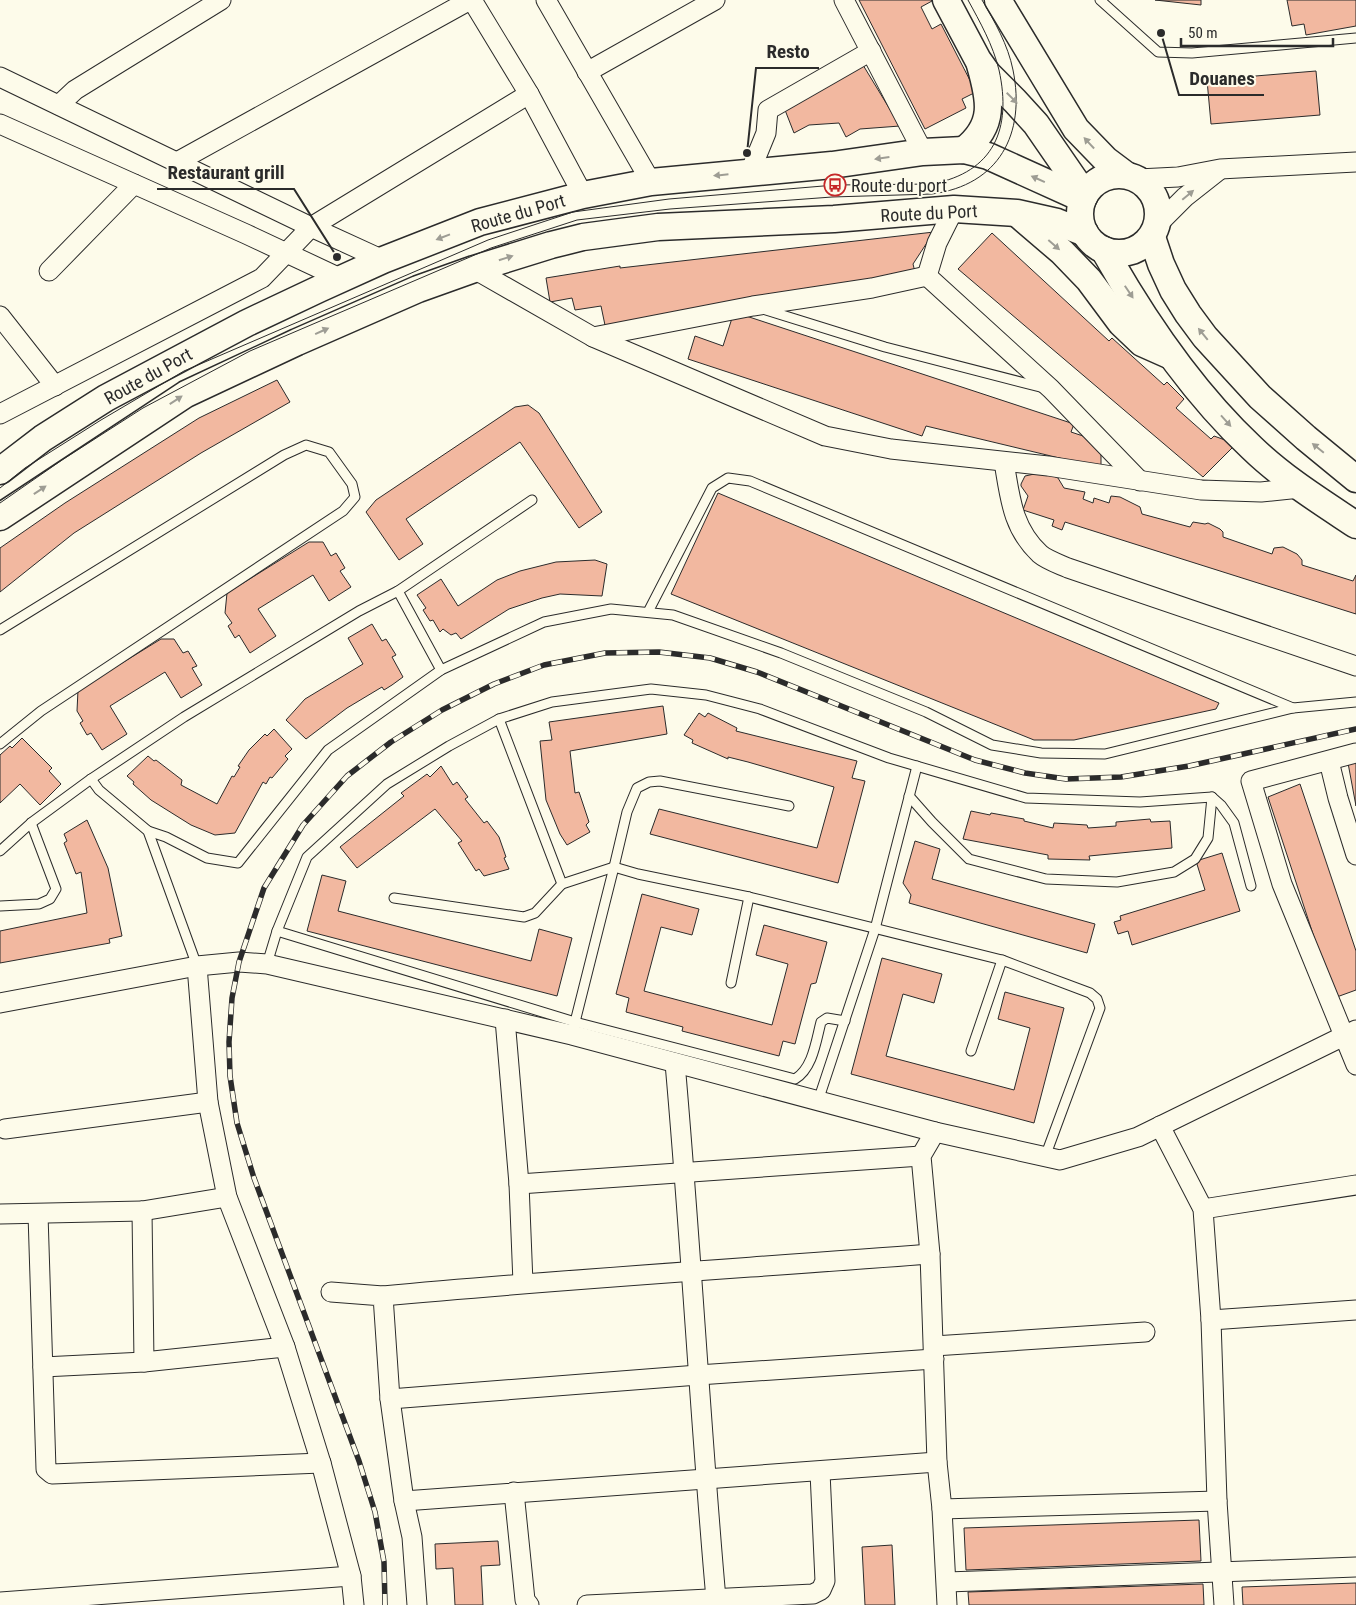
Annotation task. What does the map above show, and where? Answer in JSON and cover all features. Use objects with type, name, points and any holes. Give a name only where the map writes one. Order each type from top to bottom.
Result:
[{"type":"main road","points":[[946,0],[978,60],[988,74],[1036,124],[1084,197]]},
{"type":"main road","points":[[998,0],[1076,128],[1106,160],[1148,187],[1156,198],[1159,211],[1155,230],[1161,264],[1173,290],[1205,337],[1260,397],[1356,479]]},
{"type":"main road","points":[[964,150],[979,136],[988,116],[987,91],[978,60]]},
{"type":"main road","name":"Route du Port","points":[[0,471],[43,438],[106,398],[247,323],[383,260],[480,222],[583,195],[651,182],[832,166],[922,152],[964,150],[988,156],[1084,197]]},
{"type":"main road","points":[[1132,177],[1114,175],[1102,178],[1092,185],[1084,197],[1080,210],[1081,222],[1172,356],[1210,404],[1246,443],[1300,488],[1356,525]]},
{"type":"main road","name":"Route du Port","points":[[0,517],[186,394],[418,289],[551,245],[584,237],[658,227],[834,219],[954,210],[1018,213],[1056,222],[1094,242]]},
{"type":"main road","points":[[1018,213],[1062,252],[1089,280],[1121,323],[1142,343],[1172,356]]},
{"type":"main road","points":[[1094,242],[1117,253],[1130,252],[1142,246],[1155,230]]},
{"type":"main road","points":[[1089,280],[1088,257],[1094,242]]},
{"type":"street","points":[[59,105],[75,90],[221,0]]},
{"type":"street","points":[[177,162],[471,0],[529,94],[583,195]]},
{"type":"street","points":[[546,0],[651,182]]},
{"type":"street","points":[[587,72],[715,0]]},
{"type":"street","points":[[844,0],[922,152]]},
{"type":"street","points":[[750,172],[766,133],[768,110],[871,51]]},
{"type":"street","points":[[0,77],[383,260]]},
{"type":"street","points":[[0,414],[262,278],[311,227],[529,94]]},
{"type":"street","points":[[0,124],[342,279]]},
{"type":"street","points":[[1132,177],[1171,178],[1220,169],[1356,162]]},
{"type":"street","points":[[1155,230],[1186,197],[1220,169]]},
{"type":"street","points":[[49,271],[134,184]]},
{"type":"street","points":[[927,276],[937,243],[954,210]]},
{"type":"street","points":[[474,269],[593,337],[825,436],[891,449],[1048,466],[1201,490],[1261,492],[1300,488]]},
{"type":"street","points":[[593,337],[753,306],[872,288],[927,276]]},
{"type":"street","points":[[927,276],[1051,390],[1140,480]]},
{"type":"street","points":[[0,316],[56,386]]},
{"type":"street","points":[[1004,462],[1011,508],[1022,533],[1041,555],[1068,568],[1356,666]]},
{"type":"street","points":[[1356,753],[1251,781],[1282,884],[1349,1033],[1356,1065]]},
{"type":"street","points":[[1329,761],[1338,798],[1356,855]]},
{"type":"street","points":[[0,1003],[197,966],[239,962],[267,964],[505,1019],[574,1029],[675,1063],[935,1132],[1060,1160],[1138,1137],[1349,1033]]},
{"type":"street","points":[[197,966],[208,1102],[227,1197],[285,1348],[321,1463],[351,1576],[354,1605]]},
{"type":"street","points":[[505,1019],[518,1184],[523,1283]]},
{"type":"street","points":[[675,1063],[685,1173],[705,1478],[716,1598]]},
{"type":"street","points":[[5,1130],[208,1102]]},
{"type":"street","points":[[1160,1126],[1203,1209],[1211,1320],[1217,1501],[1224,1605]]},
{"type":"street","points":[[935,1132],[922,1156],[930,1254],[937,1462],[942,1509],[947,1605]]},
{"type":"street","points":[[518,1184],[922,1156]]},
{"type":"street","points":[[1203,1209],[1356,1185]]},
{"type":"street","points":[[0,1214],[142,1211],[227,1197]]},
{"type":"street","points":[[142,1211],[144,1362]]},
{"type":"street","points":[[38,1214],[46,1469],[52,1474],[321,1463]]},
{"type":"street","points":[[331,1292],[382,1296],[523,1283],[692,1273],[930,1254]]},
{"type":"street","points":[[382,1296],[390,1399],[404,1501],[412,1537],[417,1605]]},
{"type":"street","points":[[1211,1320],[1356,1310]]},
{"type":"street","points":[[390,1399],[698,1375],[1144,1332]]},
{"type":"street","points":[[43,1367],[144,1362],[285,1348]]},
{"type":"street","points":[[404,1501],[937,1462]]},
{"type":"street","points":[[587,1605],[813,1594],[821,1590],[825,1581],[820,1472]]},
{"type":"street","points":[[514,1492],[526,1600],[529,1605]]},
{"type":"street","points":[[942,1509],[1217,1501]]},
{"type":"street","points":[[946,1582],[1356,1567]]},
{"type":"street","points":[[0,1602],[351,1576]]},
{"type":"lane","points":[[1100,0],[1158,52],[1192,53],[1356,38]]},
{"type":"lane","points":[[753,306],[885,347],[1051,390]]},
{"type":"lane","points":[[0,630],[284,455],[306,444],[330,452],[352,484],[356,498],[343,511],[41,711],[0,744]]},
{"type":"lane","points":[[648,612],[712,488],[728,478],[750,482],[1293,708]]},
{"type":"lane","points":[[0,851],[31,823],[90,779],[200,707],[359,611],[398,591],[532,500]]},
{"type":"lane","points":[[398,591],[441,670]]},
{"type":"lane","points":[[90,779],[98,790],[148,831],[166,837],[206,858],[238,863],[328,750],[441,670],[544,622],[611,609],[673,615],[780,653],[926,712],[992,745],[1041,753],[1105,754],[1293,708],[1356,702]]},
{"type":"lane","points":[[267,964],[277,931],[307,857],[386,784],[499,718],[552,702],[651,689],[706,695],[760,709],[889,758],[1026,798],[1140,802],[1212,797],[1234,822],[1251,886]]},
{"type":"lane","points":[[499,718],[562,884]]},
{"type":"lane","points":[[818,1101],[875,929],[917,766]]},
{"type":"lane","points":[[574,1029],[627,812],[637,788],[649,782],[660,781],[789,806]]},
{"type":"lane","points":[[909,796],[969,859],[1046,878],[1117,882],[1174,872],[1195,859],[1208,838],[1212,797]]},
{"type":"lane","points":[[0,906],[39,904],[50,899],[56,889],[31,823]]},
{"type":"lane","points":[[148,831],[197,966]]},
{"type":"lane","points":[[394,898],[524,917],[535,913],[562,884],[614,867],[638,874],[749,897],[1002,960],[1090,993],[1096,999],[1100,1008],[1044,1157]]},
{"type":"lane","points":[[730,983],[749,897]]},
{"type":"lane","points":[[277,931],[574,1029],[795,1079],[803,1074],[810,1062],[822,1022],[827,1018],[845,1020]]},
{"type":"lane","points":[[971,1052],[1002,960]]},
{"type":"building","points":[[859,0],[932,1],[921,7],[932,29],[941,24],[976,92],[962,99],[966,108],[925,129]]},
{"type":"building","points":[[1155,0],[1201,0],[1201,5]]},
{"type":"building","points":[[1287,0],[1356,0],[1356,26],[1306,35],[1304,24],[1292,26]]},
{"type":"building","points":[[863,65],[900,126],[860,129],[846,137],[839,123],[809,125],[794,133],[785,110]]},
{"type":"building","points":[[1316,71],[1320,115],[1211,124],[1207,80]]},
{"type":"building","points":[[934,232],[913,264],[916,276],[606,330],[601,306],[575,310],[572,298],[550,302],[546,278],[620,266],[620,268]]},
{"type":"building","points":[[992,233],[1109,341],[1112,338],[1164,385],[1167,382],[1184,399],[1176,408],[1211,439],[1214,436],[1236,444],[1203,477],[958,269]]},
{"type":"building","points":[[734,312],[1074,424],[1071,432],[1101,442],[1101,468],[926,426],[922,436],[688,359],[695,336],[723,346]]},
{"type":"building","points":[[277,380],[290,402],[201,453],[74,533],[0,592],[0,548],[65,503],[199,418]]},
{"type":"building","points":[[528,405],[539,413],[602,512],[579,528],[520,442],[406,519],[423,544],[399,560],[366,512],[376,500],[515,407]]},
{"type":"building","points":[[1047,473],[1058,478],[1064,488],[1085,492],[1083,499],[1093,503],[1094,498],[1109,503],[1111,496],[1120,497],[1140,507],[1142,514],[1190,527],[1193,522],[1208,523],[1220,529],[1223,532],[1223,537],[1272,554],[1274,548],[1283,547],[1297,554],[1302,560],[1302,565],[1353,581],[1356,575],[1356,614],[1065,522],[1062,530],[1052,526],[1054,520],[1023,510],[1028,496],[1021,484],[1025,476]]},
{"type":"building","points":[[718,493],[1219,703],[1216,709],[1074,740],[1034,740],[671,594]]},
{"type":"building","points":[[309,542],[323,542],[331,556],[336,553],[345,568],[340,571],[351,587],[329,601],[313,575],[258,609],[276,636],[250,653],[239,635],[235,638],[228,626],[232,623],[225,613],[227,593]]},
{"type":"building","points":[[595,560],[607,564],[602,596],[560,594],[542,598],[509,609],[461,639],[456,633],[451,635],[443,629],[440,632],[433,620],[430,621],[423,610],[426,608],[417,595],[441,579],[458,606],[497,580],[520,571],[556,562]]},
{"type":"building","points":[[372,624],[382,641],[386,639],[396,655],[392,657],[403,677],[384,690],[382,687],[347,708],[306,739],[286,720],[305,699],[363,664],[348,638]]},
{"type":"building","points":[[161,639],[174,639],[183,653],[188,651],[197,666],[192,668],[202,685],[181,698],[165,672],[110,706],[127,734],[102,750],[91,733],[87,735],[80,723],[83,721],[77,711],[78,690]]},
{"type":"building","points":[[663,706],[667,734],[570,751],[575,793],[579,792],[589,822],[586,825],[590,832],[567,845],[560,834],[546,800],[540,741],[552,740],[549,722]]},
{"type":"building","points":[[699,713],[705,717],[708,713],[737,728],[736,731],[857,761],[852,778],[865,781],[838,883],[650,834],[659,809],[817,848],[834,787],[748,762],[728,757],[728,759],[692,743],[693,740],[684,735]]},
{"type":"building","points":[[274,729],[292,749],[285,756],[288,759],[272,778],[270,777],[266,784],[263,782],[235,833],[215,835],[191,825],[151,800],[127,776],[148,756],[182,780],[181,785],[217,804],[249,750],[265,734],[267,736]]},
{"type":"building","points":[[22,738],[52,768],[49,771],[61,784],[40,805],[20,784],[0,803],[0,755],[10,746],[12,748]]},
{"type":"building","points":[[1356,761],[1356,806],[1348,763]]},
{"type":"building","points":[[441,766],[453,785],[457,782],[468,797],[465,799],[484,823],[487,821],[499,837],[509,869],[484,876],[479,869],[476,871],[458,843],[462,841],[435,809],[357,868],[340,847],[404,796],[401,793],[427,774],[430,777]]},
{"type":"building","points":[[1300,784],[1356,951],[1356,990],[1334,998],[1268,797]]},
{"type":"building","points":[[971,811],[1024,819],[1024,821],[1053,828],[1054,823],[1087,825],[1088,828],[1116,826],[1116,822],[1150,819],[1151,822],[1170,821],[1172,848],[1089,856],[1090,860],[1048,859],[1048,855],[963,839]]},
{"type":"building","points":[[87,820],[108,868],[122,936],[109,939],[110,943],[0,963],[0,931],[87,913],[81,872],[76,874],[64,843],[67,841],[64,834]]},
{"type":"building","points":[[915,841],[940,849],[932,879],[1095,924],[1087,953],[909,903],[911,895],[903,883]]},
{"type":"building","points":[[1222,853],[1240,911],[1132,945],[1128,931],[1118,934],[1114,922],[1121,920],[1120,916],[1205,890],[1196,861]]},
{"type":"building","points":[[322,875],[346,881],[338,911],[531,961],[539,929],[572,938],[557,996],[307,931]]},
{"type":"building","points":[[642,894],[699,909],[692,935],[661,927],[644,991],[772,1025],[788,964],[756,955],[764,925],[827,942],[816,983],[811,984],[795,1044],[783,1041],[779,1056],[682,1031],[683,1027],[626,1012],[629,998],[616,994]]},
{"type":"building","points":[[882,958],[942,974],[934,1003],[903,994],[886,1056],[1014,1090],[1030,1028],[998,1019],[1005,992],[1064,1008],[1034,1123],[851,1074]]},
{"type":"building","points":[[1199,1520],[1201,1561],[966,1570],[964,1528]]},
{"type":"building","points":[[498,1541],[500,1565],[481,1566],[483,1605],[455,1605],[453,1568],[436,1569],[435,1544]]},
{"type":"building","points":[[892,1545],[895,1605],[865,1605],[862,1547]]},
{"type":"building","points":[[1356,1583],[1356,1605],[1243,1605],[1242,1587]]},
{"type":"building","points":[[1203,1584],[1204,1605],[969,1605],[968,1592]]},
{"type":"tram line","points":[[0,488],[25,468],[184,371],[488,240],[573,212],[669,199],[835,185],[932,184],[953,178],[970,169],[984,158],[994,145],[1000,129],[1003,111],[999,70],[986,34],[968,0]]},
{"type":"tram line","points":[[0,503],[62,460],[143,408],[250,351],[491,248],[577,220],[670,209],[832,197],[932,194],[955,189],[975,180],[990,168],[1002,153],[1011,135],[1015,115],[1016,93],[1008,52],[1001,34],[982,0]]},
{"type":"railway","points":[[385,1605],[384,1562],[375,1512],[359,1461],[254,1178],[237,1123],[230,1076],[229,1042],[232,998],[239,962],[264,888],[303,825],[347,776],[391,742],[442,710],[494,684],[544,665],[605,653],[659,652],[710,658],[757,672],[975,760],[1025,773],[1066,779],[1121,777],[1189,766],[1356,729]]},
{"type":"place","name":"Douanes","points":[[1161,33]]},
{"type":"place","name":"Resto","points":[[747,153]]},
{"type":"place","name":"Route du port","points":[[835,185]]},
{"type":"place","name":"Restaurant grill","points":[[337,257]]}]
